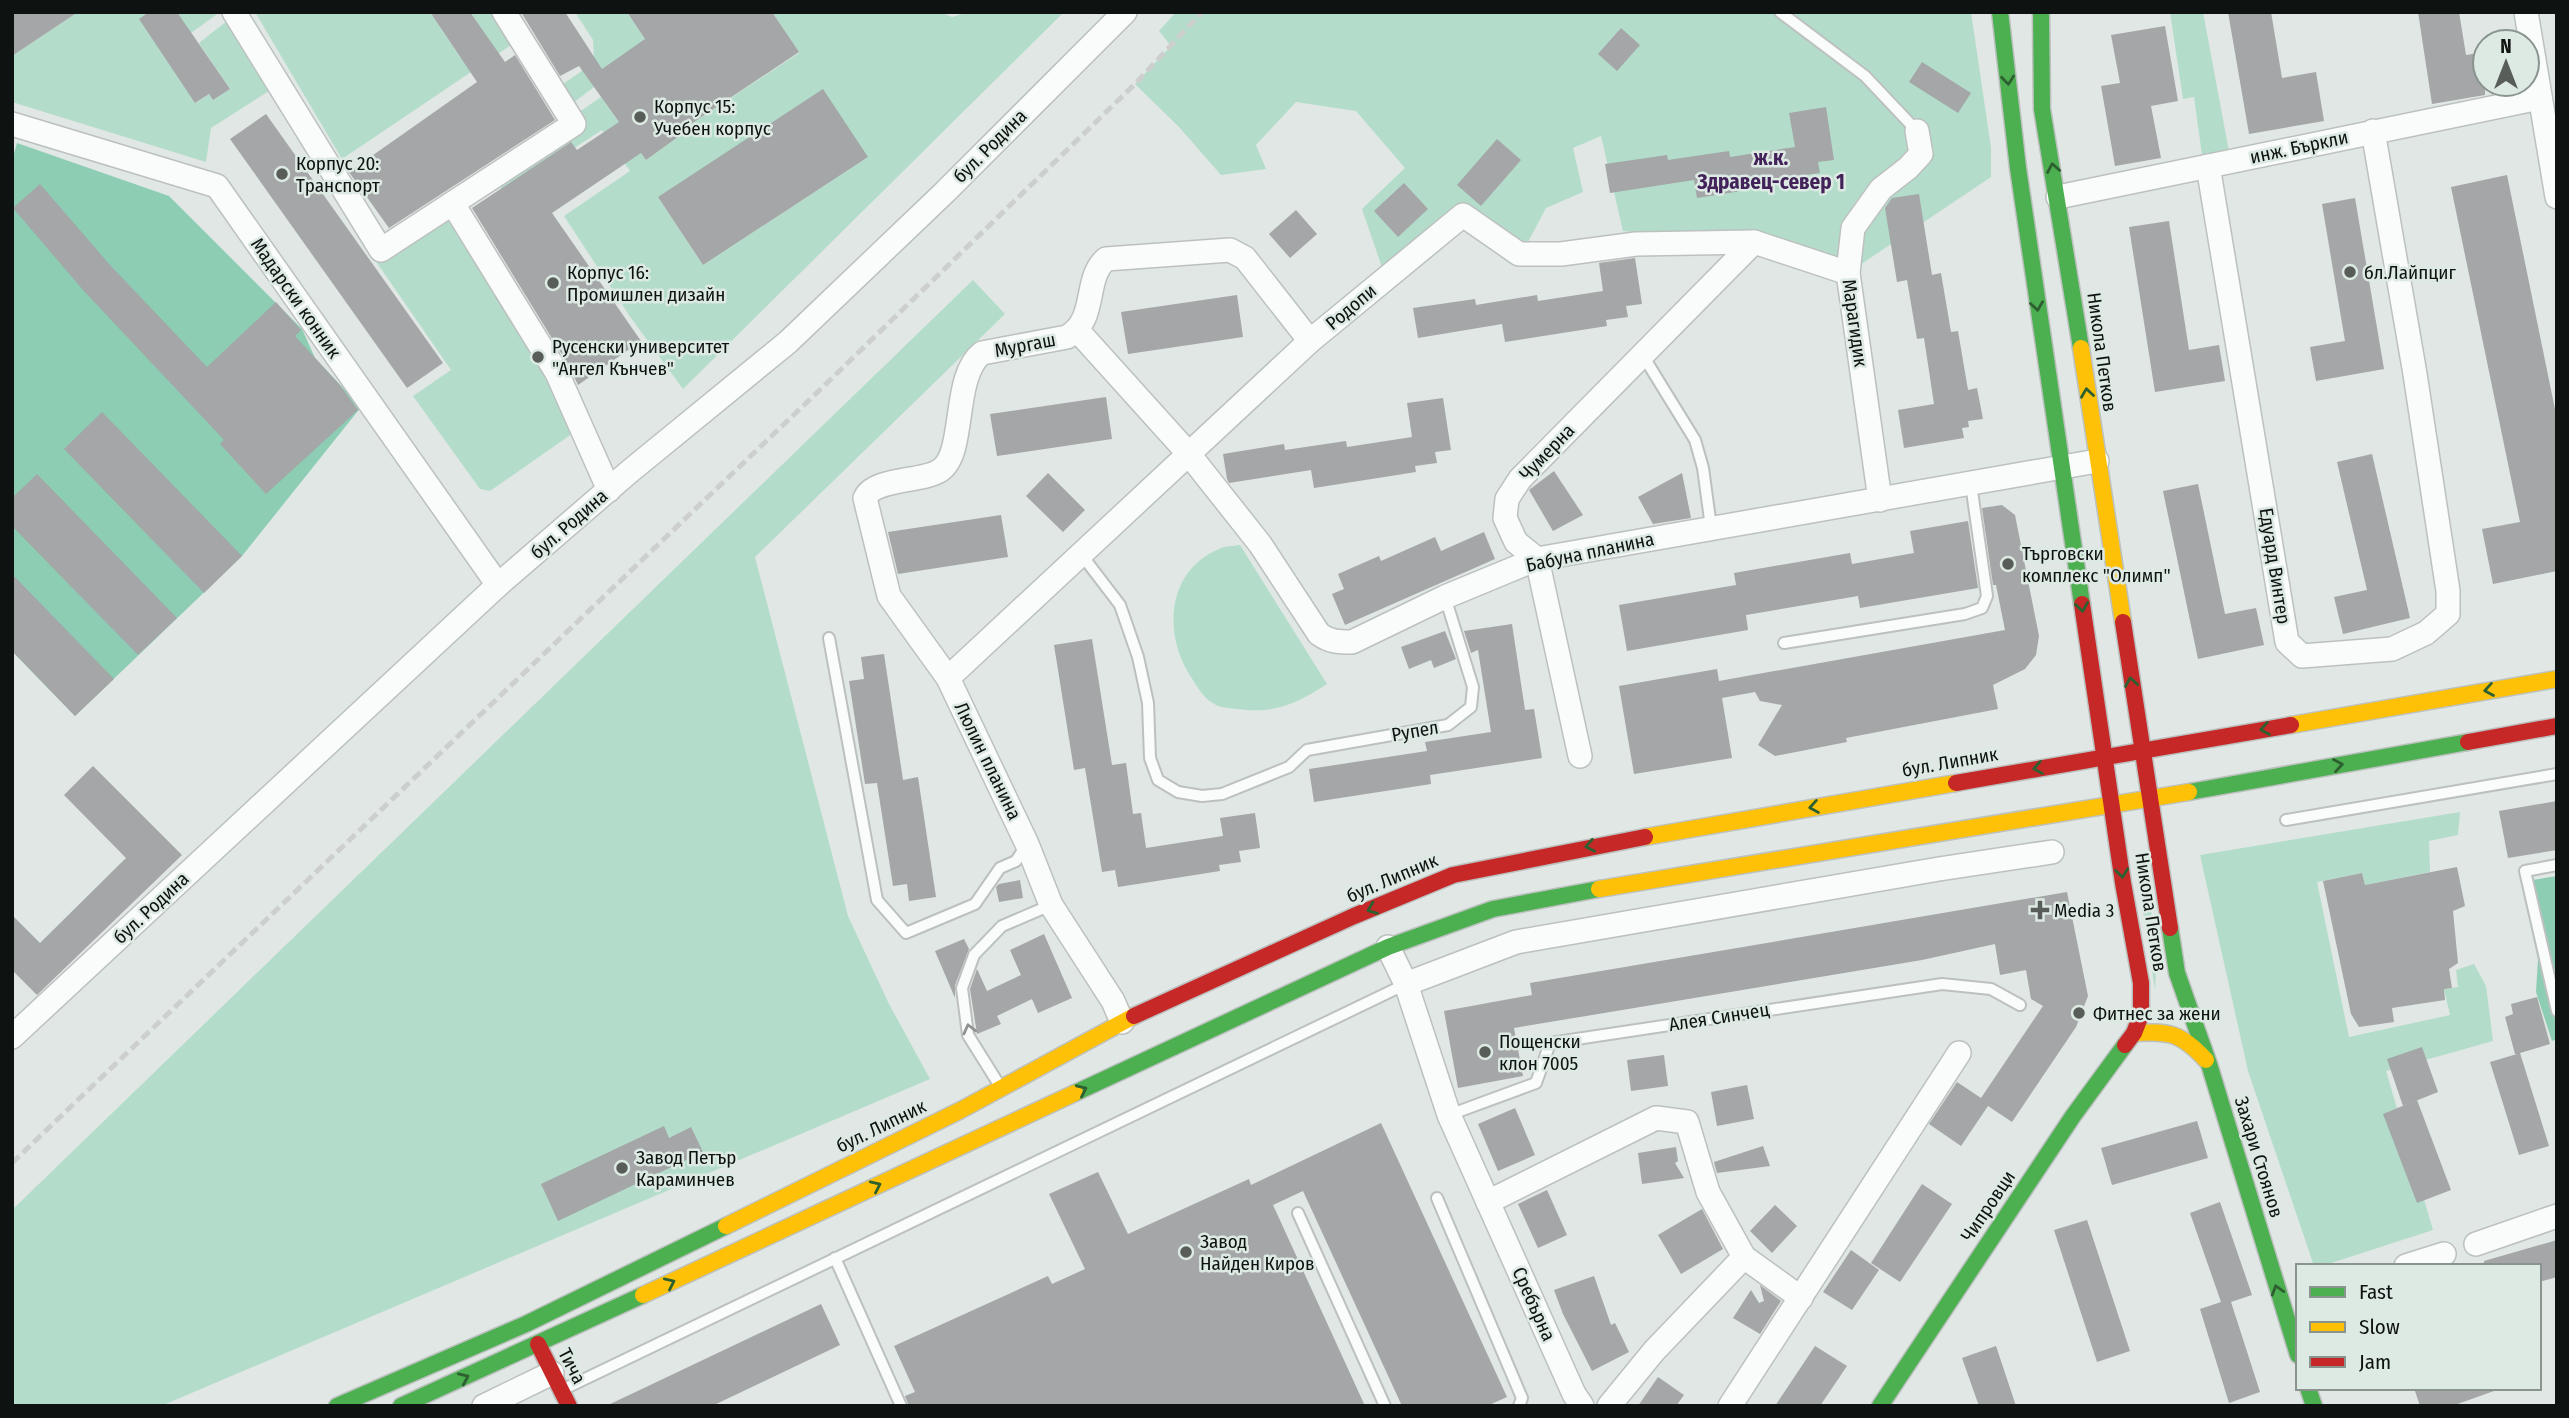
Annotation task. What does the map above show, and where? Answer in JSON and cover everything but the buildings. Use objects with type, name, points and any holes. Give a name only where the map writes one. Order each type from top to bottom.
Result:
[{"type":"main road","name":"Никола Петков","points":[[2000,12],[2018,168],[2061,467],[2141,982],[2141,1015],[2134,1032]]},
{"type":"main road","name":"Никола Петков","points":[[2041,12],[2042,109],[2058,197],[2177,973],[2167,996]]},
{"type":"main road","name":"бул. Липник","points":[[337,1406],[526,1324],[1002,1088],[1122,1022],[1354,916],[1453,875],[1588,847],[2557,679]]},
{"type":"main road","points":[[401,1406],[538,1345],[1388,947],[1493,909],[1603,888],[2113,805],[2557,726]]},
{"type":"main road","name":"Захари Стоянов","points":[[2177,973],[2292,1314],[2296,1341]]},
{"type":"main road","points":[[2134,1032],[2154,1013]]},
{"type":"main road","points":[[2134,1032],[2164,1032],[2185,1037],[2209,1064]]},
{"type":"main road","name":"Чипровци","points":[[1880,1406],[2073,1116],[2134,1032]]},
{"type":"main road","name":"Тича","points":[[538,1345],[569,1406]]},
{"type":"street","points":[[234,12],[381,250],[574,124],[504,12]]},
{"type":"street","name":"бул. Родина","points":[[12,1038],[498,585],[788,342],[945,192],[1125,12]]},
{"type":"street","points":[[2540,98],[2557,197]]},
{"type":"street","name":"инж. Бъркли","points":[[2058,197],[2540,98]]},
{"type":"street","name":"Мадарски конник","points":[[12,124],[218,186],[498,585]]},
{"type":"street","name":"Марагидик","points":[[1880,500],[1848,273],[1853,228],[1881,189],[1909,168],[1921,154],[1917,131]]},
{"type":"street","name":"Едуард Винтер","points":[[2208,166],[2287,642],[2302,656],[2392,649],[2426,632],[2448,614],[2448,591],[2415,374],[2373,131]]},
{"type":"street","points":[[453,204],[556,373],[609,490]]},
{"type":"street","name":"Родопи","points":[[948,678],[1310,341],[1463,215],[1519,254],[1561,254],[1636,244],[1754,242],[1848,273]]},
{"type":"street","name":"Чумерна","points":[[1537,559],[1516,542],[1506,518],[1507,499],[1520,479],[1754,242]]},
{"type":"street","name":"Мургаш","points":[[865,498],[872,489],[939,472],[951,455],[972,361],[982,353],[1067,337],[1078,331],[1098,270],[1106,259],[1230,250],[1245,258],[1310,341]]},
{"type":"street","name":"Бабуна планина","points":[[1078,331],[1188,453],[1259,544],[1318,634],[1327,640],[1352,642],[1446,597],[1537,559],[2097,461]]},
{"type":"street","name":"Люлин планина","points":[[865,498],[889,596],[948,678],[1027,845],[1051,905],[1113,1001],[1122,1022]]},
{"type":"street","points":[[1537,559],[1580,756]]},
{"type":"street","points":[[1406,984],[1516,942],[2052,852]]},
{"type":"street","name":"Сребърна","points":[[1388,947],[1406,984],[1449,1115],[1574,1394],[1582,1406]]},
{"type":"street","points":[[1730,1406],[1959,1053]]},
{"type":"street","points":[[1488,1202],[1656,1118],[1687,1122],[1708,1192],[1744,1257],[1801,1298]]},
{"type":"street","points":[[2476,1244],[2557,1216]]},
{"type":"street","points":[[2412,1264],[2444,1254]]},
{"type":"street","points":[[1609,1406],[1654,1351],[1744,1257]]},
{"type":"street","points":[[484,1406],[557,1381]]},
{"type":"lane","points":[[1780,12],[1865,76],[1917,131]]},
{"type":"lane","points":[[1642,354],[1695,440],[1703,468],[1711,527]]},
{"type":"lane","points":[[1784,643],[1965,614],[1982,608],[1987,596],[1971,484]]},
{"type":"lane","name":"Рупел","points":[[1081,554],[1120,605],[1138,657],[1147,703],[1150,758],[1158,780],[1178,792],[1202,796],[1222,794],[1289,766],[1307,750],[1448,725],[1471,707],[1473,687],[1446,597]]},
{"type":"lane","points":[[829,638],[877,900],[906,933],[975,904],[1000,868],[1016,861],[1027,845]]},
{"type":"lane","points":[[2286,820],[2557,774]]},
{"type":"lane","points":[[2557,865],[2525,871],[2557,1011]]},
{"type":"lane","points":[[1002,1088],[968,1035],[962,988],[974,955],[1002,926],[1051,905]]},
{"type":"lane","points":[[557,1381],[835,1258],[1406,984]]},
{"type":"lane","name":"Алея Синчец","points":[[1449,1115],[1536,1083],[1550,1043],[1942,984],[1991,989],[2020,1005]]},
{"type":"lane","points":[[1437,1198],[1522,1398],[1519,1406]]},
{"type":"lane","points":[[1297,1213],[1385,1406]]},
{"type":"lane","points":[[835,1258],[901,1406]]},
{"type":"green space","points":[[78,12],[149,12],[140,19],[196,103],[209,94],[213,100],[230,89],[199,43],[232,17],[275,87],[211,128],[206,162],[12,102],[12,56]]},
{"type":"green space","points":[[177,12],[220,12],[191,33]]},
{"type":"green space","points":[[255,12],[430,12],[460,57],[488,38],[470,12],[493,12],[514,43],[342,159]]},
{"type":"green space","points":[[575,12],[627,12],[699,119],[799,53],[772,12],[940,12],[952,17],[969,12],[1064,12],[683,389],[631,318],[564,216],[630,171],[602,130],[504,193],[497,181],[572,117],[601,97],[646,160],[678,137],[620,57],[589,79],[594,87],[569,106],[557,88],[594,59],[593,40]],"holes":[[[868,157],[703,265],[658,197]]]},
{"type":"green space","points":[[1176,12],[1971,12],[1991,148],[1991,177],[1848,273],[1754,242],[1623,231],[1601,136],[1573,148],[1583,192],[1546,208],[1519,254],[1463,215],[1386,279],[1362,209],[1405,168],[1356,111],[1296,102],[1256,145],[1266,169],[1221,175],[1179,127],[1135,84],[1171,46],[1159,31]]},
{"type":"green space","points":[[2170,12],[2203,12],[2230,157],[2203,162],[2194,97],[2183,99]]},
{"type":"green space","points":[[17,143],[169,196],[302,329],[315,358],[361,407],[242,556],[75,716],[12,651],[12,161]]},
{"type":"green space","points":[[449,212],[571,417],[576,431],[490,491],[480,489],[413,396],[451,370],[375,260]]},
{"type":"green space","points":[[973,280],[1005,314],[755,557],[848,916],[889,1004],[930,1079],[161,1406],[12,1406],[12,1210]]},
{"type":"green space","points":[[1240,545],[1327,684],[1295,702],[1274,709],[1237,709],[1212,703],[1191,677],[1176,642],[1175,606],[1179,588],[1188,572],[1201,559],[1219,549]]},
{"type":"green space","points":[[2460,812],[2458,835],[2429,841],[2430,872],[2365,885],[2362,873],[2317,882],[2349,1037],[2450,1015],[2444,989],[2458,987],[2456,970],[2474,964],[2486,986],[2493,1041],[2386,1071],[2433,1230],[2328,1264],[2313,1264],[2248,1071],[2200,855]]},
{"type":"green space","points":[[2143,856],[2155,940],[2155,990],[2135,857]]},
{"type":"green space","points":[[2557,876],[2557,1039],[2552,1041],[2536,992],[2538,959],[2525,900],[2526,881]]},
{"type":"railway","points":[[12,1163],[828,382],[1135,84],[1202,12]]},
{"type":"traffic: fast","points":[[2000,12],[2018,168],[2082,604]]},
{"type":"traffic: fast","points":[[2041,12],[2042,109],[2081,348]]},
{"type":"traffic: fast","points":[[2189,792],[2468,742]]},
{"type":"traffic: fast","points":[[1075,1093],[1388,947],[1493,909],[1599,889]]},
{"type":"traffic: fast","points":[[2170,928],[2177,973],[2209,1064],[2296,1348]]},
{"type":"traffic: fast","points":[[1880,1406],[2073,1116],[2125,1045]]},
{"type":"traffic: fast","points":[[337,1406],[526,1324],[726,1226]]},
{"type":"traffic: fast","points":[[401,1406],[643,1295]]},
{"type":"traffic: fast","points":[[2309,1390],[2314,1406]]},
{"type":"traffic: slow","points":[[2081,348],[2123,622]]},
{"type":"traffic: slow","points":[[2291,725],[2557,679]]},
{"type":"traffic: slow","points":[[1645,837],[1956,783]]},
{"type":"traffic: slow","points":[[1599,889],[2189,792]]},
{"type":"traffic: slow","points":[[726,1226],[961,1110],[1134,1016]]},
{"type":"traffic: slow","points":[[2134,1033],[2174,1036],[2189,1044],[2206,1060]]},
{"type":"traffic: slow","points":[[643,1295],[1075,1093]]},
{"type":"traffic: jam","points":[[2082,604],[2123,883],[2141,983],[2141,1015],[2134,1033],[2125,1045]]},
{"type":"traffic: jam","points":[[2123,622],[2170,928]]},
{"type":"traffic: jam","points":[[1956,783],[2291,725]]},
{"type":"traffic: jam","points":[[2468,742],[2557,726]]},
{"type":"traffic: jam","points":[[1134,1016],[1354,916],[1453,875],[1645,837]]},
{"type":"traffic: jam","points":[[538,1344],[569,1406]]},
{"type":"place","name":"Корпус 15: Учебен корпус","points":[[640,117]]},
{"type":"place","name":"Корпус 20: Транспорт","points":[[282,174]]},
{"type":"place","name":"бл.Лайпциг","points":[[2350,272]]},
{"type":"place","name":"Корпус 16: Промишлен дизайн","points":[[553,283]]},
{"type":"place","name":"Русенски университет \"Ангел Кънчев\"","points":[[538,357]]},
{"type":"place","name":"Търговски комплекс \"Олимп\"","points":[[2008,564]]},
{"type":"place","name":"Media 3","points":[[2040,910]]},
{"type":"place","name":"Фитнес за жени","points":[[2079,1013]]},
{"type":"place","name":"Пощенски клон 7005","points":[[1485,1052]]},
{"type":"place","name":"Завод Петър Караминчев","points":[[622,1168]]},
{"type":"place","name":"Завод Найден Киров","points":[[1186,1252]]},
{"type":"district","name":"ж.к. Здравец-север 1","points":[[1771,170]]}]
